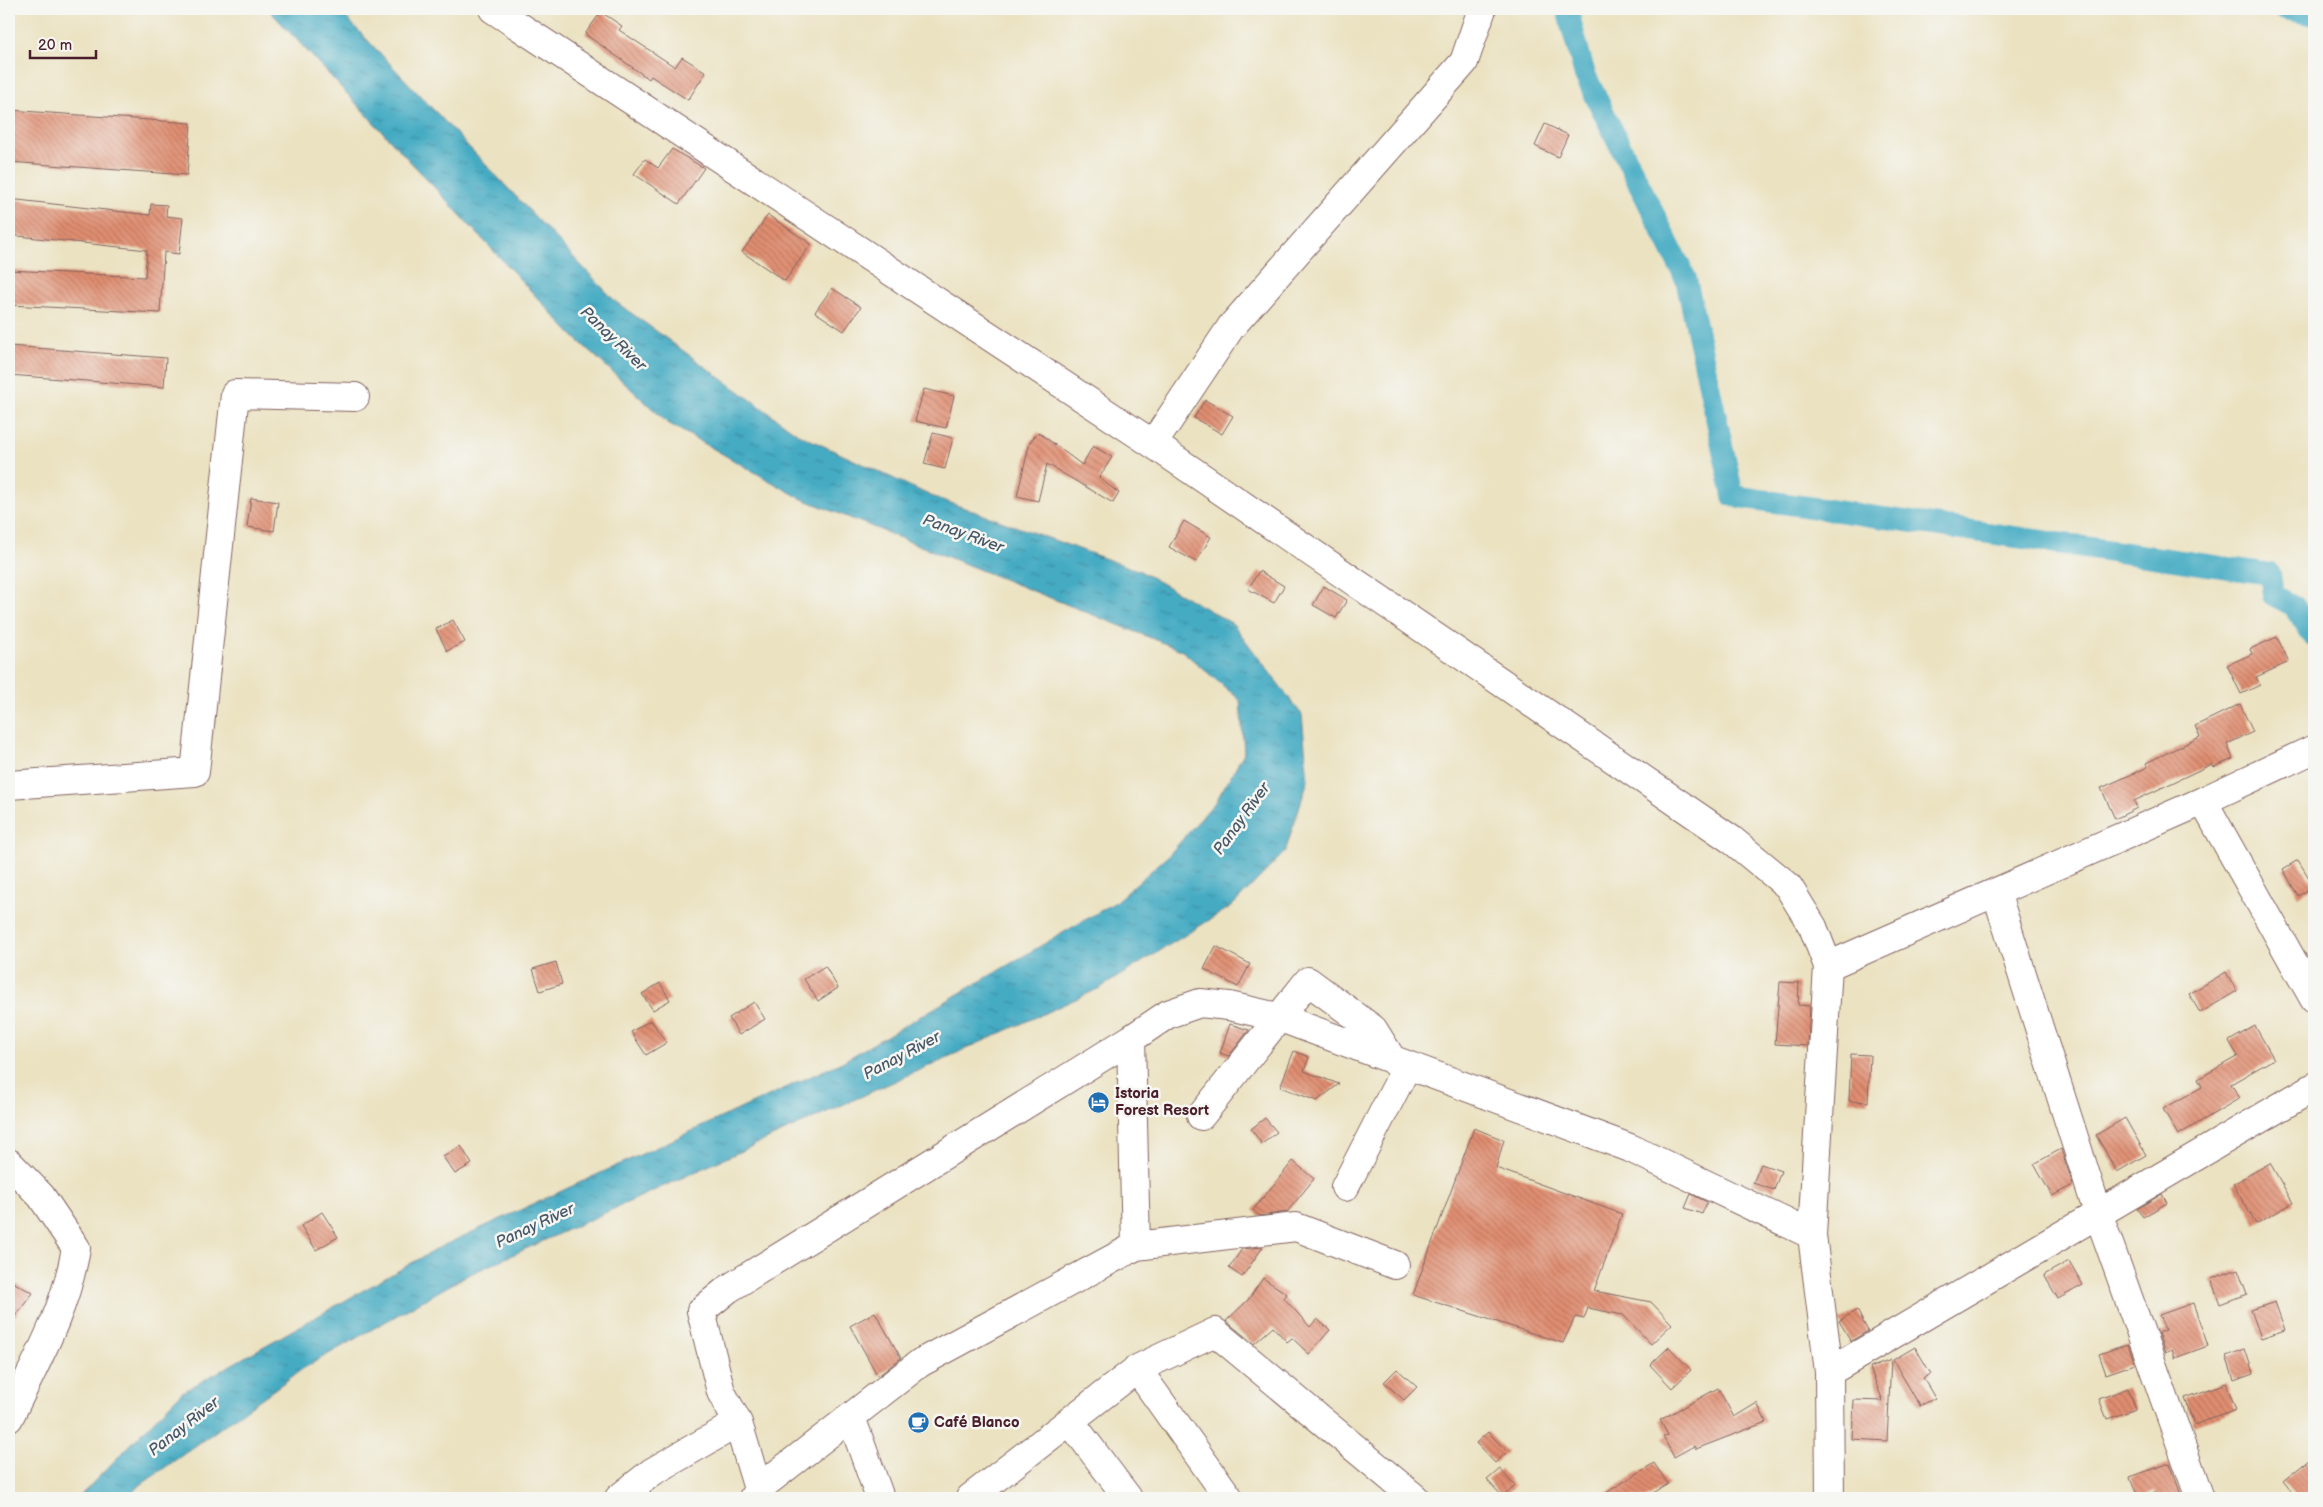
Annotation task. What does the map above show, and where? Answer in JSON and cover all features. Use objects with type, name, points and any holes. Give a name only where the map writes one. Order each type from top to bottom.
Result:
[{"type":"street","points":[[492,9],[1153,444],[1732,840],[1788,886],[1813,927],[1828,966],[1812,1235],[1829,1372],[1830,1498]]},
{"type":"street","points":[[1153,444],[1231,327],[1464,62],[1482,9]]},
{"type":"street","points":[[9,785],[195,772],[235,394],[355,397]]},
{"type":"street","points":[[1828,966],[2203,801],[2314,749]]},
{"type":"street","points":[[2203,801],[2314,999]]},
{"type":"street","points":[[1996,892],[2098,1213],[2200,1498]]},
{"type":"street","points":[[1201,1116],[1308,981],[1373,1029],[1400,1063]]},
{"type":"street","points":[[1395,1265],[1296,1227],[1136,1246],[920,1363],[755,1494],[738,1423],[721,1392],[701,1311],[728,1289],[1131,1039],[1168,1014],[1200,1004],[1229,1006],[1278,1018],[1630,1148],[1812,1235]]},
{"type":"street","points":[[1131,1039],[1136,1246]]},
{"type":"street","points":[[1345,1187],[1400,1063]]},
{"type":"street","points":[[1829,1372],[2314,1087]]},
{"type":"street","points":[[9,1163],[41,1196],[76,1248],[71,1279],[56,1320],[9,1418]]},
{"type":"street","points":[[970,1498],[1137,1370],[1215,1332],[1415,1498]]},
{"type":"street","points":[[1137,1370],[1230,1498]]},
{"type":"street","points":[[851,1416],[880,1498]]},
{"type":"street","points":[[1070,1421],[1128,1498]]},
{"type":"street","points":[[619,1498],[652,1472],[738,1423]]},
{"type":"water","name":"Panay River","points":[[268,9],[338,9],[616,302],[798,434],[931,496],[1140,571],[1233,624],[1302,715],[1308,780],[1285,852],[1232,906],[1100,988],[466,1276],[304,1368],[135,1489],[128,1498],[78,1498],[181,1393],[442,1246],[842,1062],[1114,903],[1168,856],[1216,801],[1244,753],[1240,700],[1181,650],[800,498],[668,423],[571,334]]},
{"type":"building","points":[[601,12],[622,26],[619,30],[675,67],[682,57],[706,72],[688,100],[651,76],[649,79],[585,34]]},
{"type":"building","points":[[9,110],[191,123],[187,175],[9,162]]},
{"type":"building","points":[[1545,124],[1568,135],[1558,157],[1535,146]]},
{"type":"building","points":[[672,149],[704,168],[679,204],[634,174],[645,159],[658,168]]},
{"type":"building","points":[[9,199],[150,215],[151,204],[167,205],[166,216],[183,218],[179,254],[164,252],[160,313],[9,305],[9,270],[145,277],[147,250],[9,235]]},
{"type":"building","points":[[768,215],[811,244],[785,281],[742,252]]},
{"type":"building","points":[[832,288],[861,307],[844,331],[815,312]]},
{"type":"building","points":[[9,346],[166,358],[164,387],[9,375]]},
{"type":"building","points":[[924,389],[954,396],[946,428],[915,421]]},
{"type":"building","points":[[1205,400],[1233,416],[1222,434],[1194,418]]},
{"type":"building","points":[[1038,432],[1082,465],[1093,446],[1112,457],[1099,478],[1119,493],[1113,503],[1047,464],[1038,501],[1017,496],[1030,442]]},
{"type":"building","points":[[933,433],[953,438],[945,469],[924,464]]},
{"type":"building","points":[[251,498],[278,502],[274,531],[247,527]]},
{"type":"building","points":[[1184,521],[1211,537],[1196,562],[1169,547]]},
{"type":"building","points":[[1259,571],[1284,586],[1274,603],[1248,589]]},
{"type":"building","points":[[1324,586],[1347,600],[1336,618],[1313,605]]},
{"type":"building","points":[[453,620],[465,642],[447,651],[436,629]]},
{"type":"building","points":[[2277,637],[2289,662],[2256,677],[2260,685],[2241,694],[2227,665],[2252,654],[2250,649]]},
{"type":"building","points":[[2240,704],[2253,732],[2227,744],[2233,759],[2214,767],[2212,764],[2134,801],[2137,808],[2115,819],[2101,788],[2148,767],[2146,763],[2200,737],[2195,726]]},
{"type":"building","points":[[2298,860],[2314,886],[2298,896],[2283,869]]},
{"type":"building","points":[[1216,946],[1250,964],[1238,987],[1204,969]]},
{"type":"building","points":[[556,962],[562,984],[540,991],[533,969]]},
{"type":"building","points":[[825,966],[838,988],[818,1001],[804,979]]},
{"type":"building","points":[[2226,972],[2237,991],[2200,1013],[2189,994]]},
{"type":"building","points":[[1780,982],[1799,983],[1798,1005],[1810,1006],[1808,1046],[1775,1044]]},
{"type":"building","points":[[660,983],[670,1000],[653,1010],[642,994]]},
{"type":"building","points":[[754,1002],[765,1019],[739,1035],[729,1018]]},
{"type":"building","points":[[651,1020],[666,1043],[646,1055],[631,1032]]},
{"type":"building","points":[[1230,1024],[1249,1030],[1229,1056],[1220,1053]]},
{"type":"building","points":[[2255,1026],[2274,1059],[2231,1084],[2240,1098],[2178,1135],[2163,1109],[2202,1087],[2198,1079],[2238,1056],[2229,1041]]},
{"type":"building","points":[[1294,1051],[1309,1057],[1304,1071],[1339,1084],[1317,1101],[1280,1087]]},
{"type":"building","points":[[1851,1054],[1870,1055],[1868,1102],[1849,1101]]},
{"type":"building","points":[[1265,1118],[1277,1132],[1262,1144],[1251,1129]]},
{"type":"building","points":[[2125,1118],[2146,1155],[2117,1172],[2096,1135]]},
{"type":"building","points":[[1474,1128],[1504,1140],[1496,1168],[1622,1214],[1594,1291],[1651,1302],[1672,1324],[1651,1344],[1623,1315],[1588,1308],[1584,1319],[1575,1317],[1563,1343],[1413,1295]]},
{"type":"building","points":[[461,1146],[472,1164],[455,1174],[443,1157]]},
{"type":"building","points":[[2061,1149],[2073,1185],[2052,1196],[2034,1164]]},
{"type":"building","points":[[1293,1161],[1314,1179],[1287,1212],[1260,1216],[1253,1210]]},
{"type":"building","points":[[2270,1163],[2293,1203],[2256,1224],[2233,1184]]},
{"type":"building","points":[[1761,1164],[1781,1171],[1774,1190],[1753,1183]]},
{"type":"building","points":[[1691,1194],[1707,1202],[1702,1214],[1685,1208]]},
{"type":"building","points":[[2162,1194],[2167,1203],[2143,1217],[2137,1209]]},
{"type":"building","points":[[322,1212],[338,1237],[316,1250],[301,1226]]},
{"type":"building","points":[[1263,1247],[1242,1277],[1229,1268],[1242,1249]]},
{"type":"building","points":[[2069,1261],[2083,1285],[2058,1299],[2044,1275]]},
{"type":"building","points":[[2238,1269],[2247,1294],[2220,1304],[2211,1279]]},
{"type":"building","points":[[1263,1278],[1287,1294],[1284,1298],[1310,1327],[1317,1319],[1330,1330],[1309,1354],[1292,1338],[1287,1342],[1273,1327],[1254,1344],[1226,1321],[1248,1300]]},
{"type":"building","points":[[9,1280],[33,1293],[9,1324]]},
{"type":"building","points":[[2275,1302],[2285,1330],[2261,1338],[2251,1310]]},
{"type":"building","points":[[2193,1303],[2208,1346],[2175,1358],[2172,1350],[2165,1353],[2158,1333],[2165,1330],[2159,1315]]},
{"type":"building","points":[[1857,1310],[1868,1331],[1851,1341],[1839,1321]]},
{"type":"building","points":[[875,1312],[901,1358],[878,1376],[850,1326]]},
{"type":"building","points":[[2128,1344],[2135,1364],[2106,1374],[2099,1354]]},
{"type":"building","points":[[1669,1347],[1691,1370],[1672,1388],[1650,1365]]},
{"type":"building","points":[[1915,1347],[1931,1374],[1923,1378],[1935,1398],[1920,1406],[1893,1360]]},
{"type":"building","points":[[2245,1349],[2253,1373],[2234,1380],[2226,1356]]},
{"type":"building","points":[[1891,1360],[1887,1441],[1852,1439],[1854,1400],[1883,1401],[1870,1368]]},
{"type":"building","points":[[1397,1369],[1417,1387],[1404,1400],[1384,1382]]},
{"type":"building","points":[[2226,1383],[2236,1410],[2194,1425],[2185,1398]]},
{"type":"building","points":[[1718,1388],[1734,1417],[1757,1403],[1766,1422],[1696,1449],[1694,1446],[1674,1457],[1663,1437],[1668,1435],[1660,1420]]},
{"type":"building","points":[[2128,1388],[2136,1409],[2107,1419],[2099,1399]]},
{"type":"building","points":[[1488,1432],[1507,1452],[1495,1463],[1476,1443]]},
{"type":"building","points":[[2314,1456],[2314,1498],[2297,1498],[2283,1481]]},
{"type":"building","points":[[1654,1463],[1668,1484],[1645,1498],[1598,1498]]},
{"type":"building","points":[[2170,1463],[2182,1498],[2157,1498],[2155,1492],[2138,1497],[2130,1477]]},
{"type":"building","points":[[1500,1469],[1515,1486],[1503,1497],[1487,1480]]},
{"type":"waterway","points":[[1567,9],[1585,75],[1686,279],[1733,496],[2270,574],[2273,595],[2294,606],[2314,637]]},
{"type":"waterway","points":[[2285,9],[2314,15]]},
{"type":"place","name":"Istoria Forest Resort","points":[[1099,1102]]},
{"type":"place","name":"Café Blanco","points":[[918,1422]]}]
